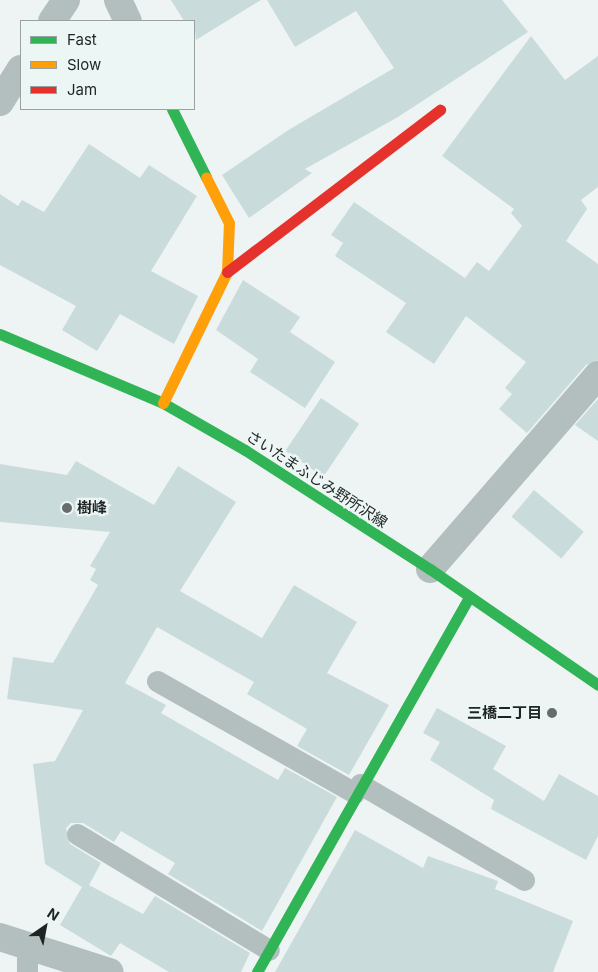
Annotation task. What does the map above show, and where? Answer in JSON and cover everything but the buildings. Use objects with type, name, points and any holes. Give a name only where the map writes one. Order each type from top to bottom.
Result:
[{"type":"street","points":[[53,20],[66,0]]},
{"type":"street","points":[[118,0],[128,20]]},
{"type":"street","points":[[0,102],[20,71]]},
{"type":"street","points":[[163,403],[227,272],[229,223],[172,110]]},
{"type":"street","points":[[227,272],[440,110]]},
{"type":"street","name":"さいたまふじみ野所沢線","points":[[0,334],[163,403],[245,450],[430,569],[598,685]]},
{"type":"street","points":[[430,569],[598,375]]},
{"type":"street","points":[[256,972],[357,789],[469,597]]},
{"type":"street","points":[[0,937],[110,972]]},
{"type":"lane","points":[[157,681],[524,880]]},
{"type":"lane","points":[[78,834],[269,950]]},
{"type":"lane","points":[[27,945],[27,972]]},
{"type":"traffic: fast","points":[[172,110],[206,177]]},
{"type":"traffic: fast","points":[[0,334],[163,403],[245,450],[430,569],[598,685]]},
{"type":"traffic: fast","points":[[257,972],[469,597]]},
{"type":"traffic: slow","points":[[163,403],[227,272],[229,223],[206,177]]},
{"type":"traffic: jam","points":[[227,272],[440,110]]},
{"type":"place","name":"樹峰","points":[[67,508]]},
{"type":"place","name":"三橋二丁目","points":[[552,713]]}]
